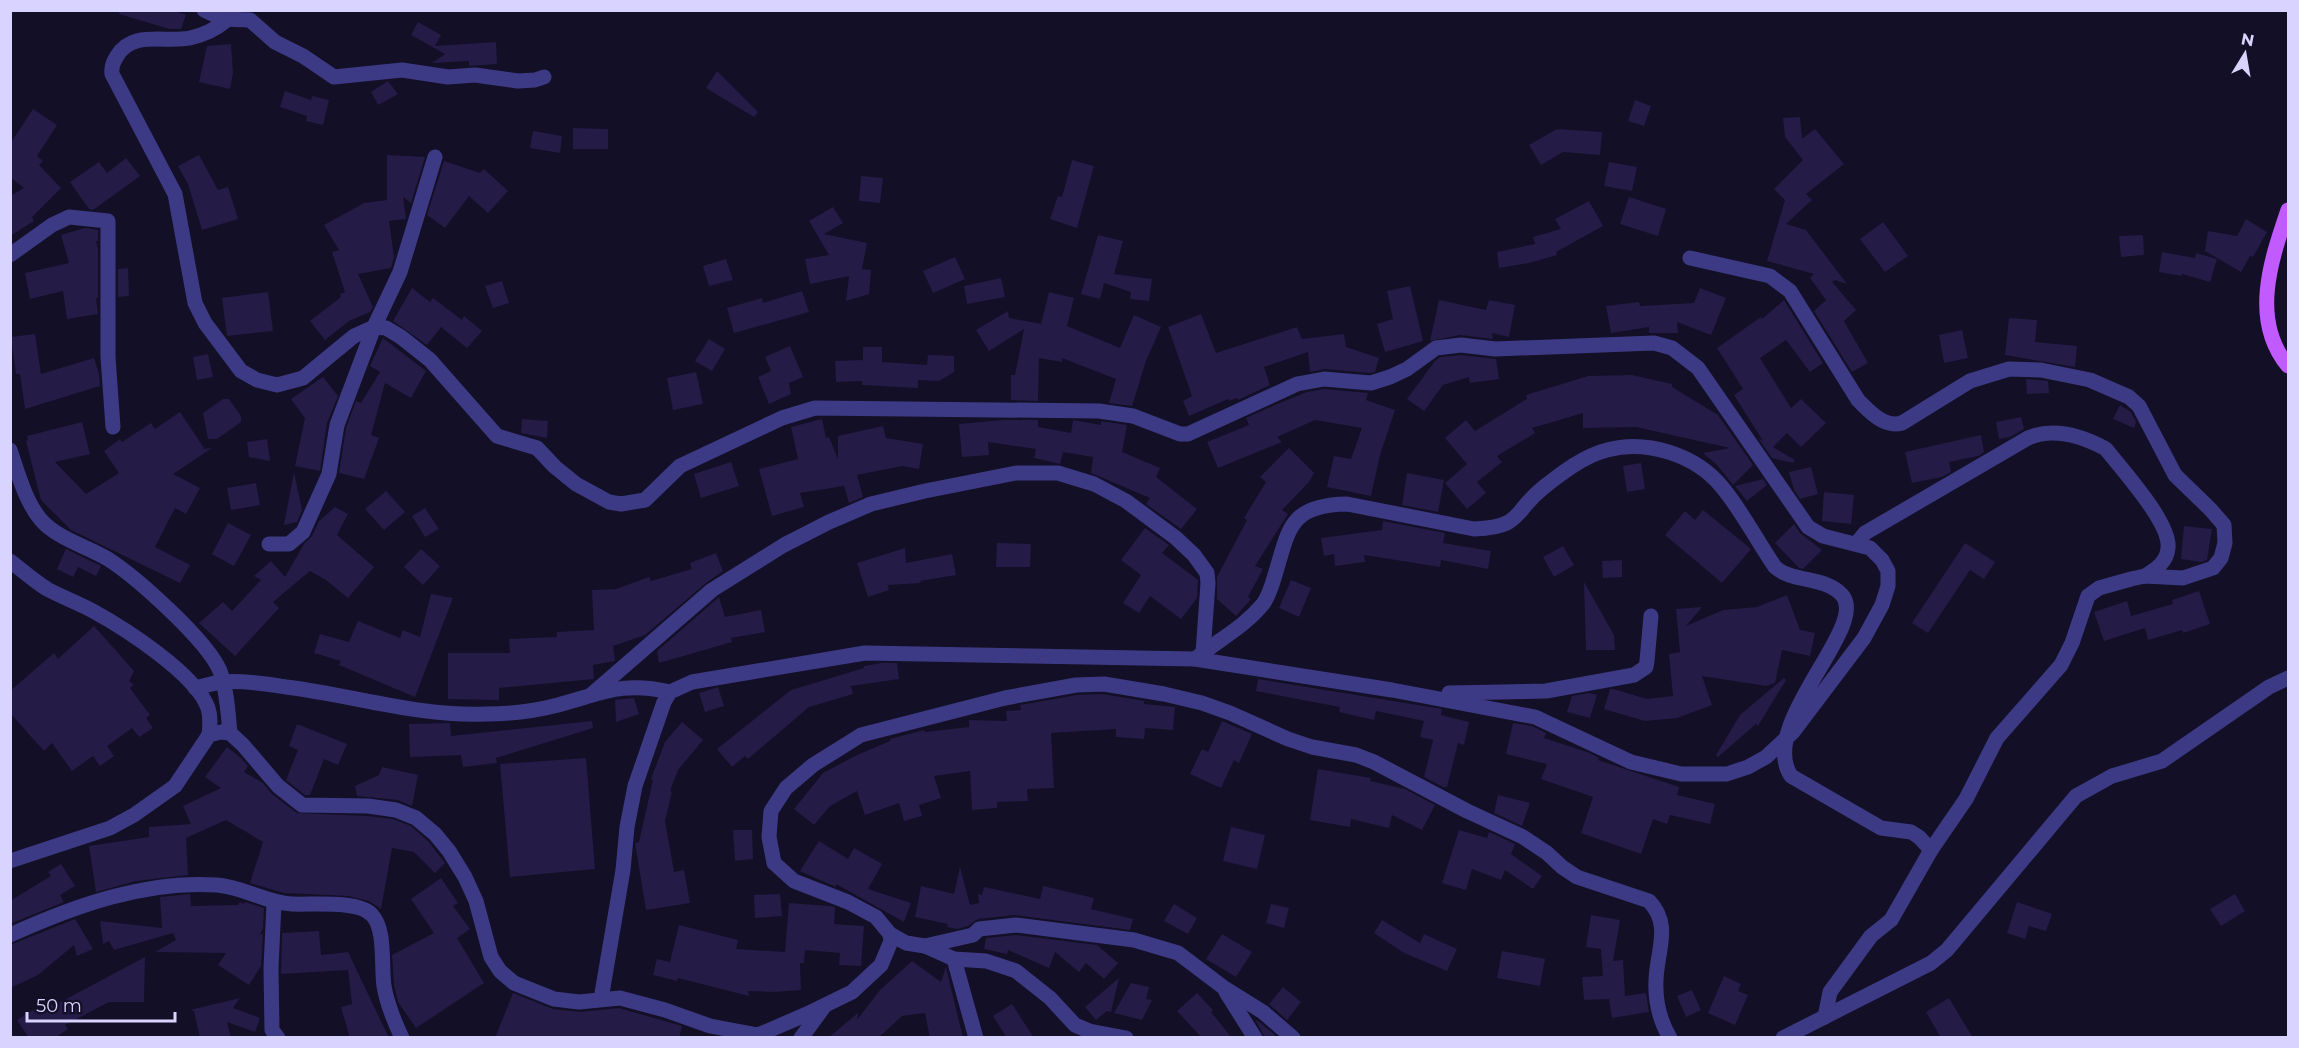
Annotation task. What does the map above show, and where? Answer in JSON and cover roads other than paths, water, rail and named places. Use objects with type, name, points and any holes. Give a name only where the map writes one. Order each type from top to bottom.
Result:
[{"type":"main road","points":[[2289,210],[2270,267],[2267,306],[2278,354],[2289,366]]},
{"type":"street","points":[[204,10],[227,20],[250,20],[275,42],[298,53],[334,77],[402,70],[448,77],[476,75],[518,81],[544,77]]},
{"type":"street","points":[[195,688],[223,682],[276,686],[429,710],[483,715],[556,706],[621,687],[639,687],[670,692],[692,682],[865,653],[1199,656],[1535,717],[1631,762],[1681,774],[1704,776],[1727,774],[1748,767],[1766,757],[1787,738],[1864,638],[1882,605],[1888,586],[1888,571],[1882,560],[1870,548],[1822,536],[1808,527],[1698,368],[1672,348],[1654,343],[1495,349],[1461,345],[1436,348],[1390,378],[1371,383],[1324,379],[1297,384],[1188,434],[1179,434],[1133,416],[1099,411],[815,408],[782,418],[680,466],[645,500],[621,504],[609,502],[576,484],[537,448],[497,436],[429,360],[386,328],[374,327],[354,336],[303,378],[277,385],[241,372],[205,323],[195,303],[175,194],[112,74],[111,67],[124,45],[156,38],[191,38],[216,29],[227,20]]},
{"type":"street","points":[[269,544],[289,544],[303,532],[329,474],[337,425],[374,327],[400,272],[435,157]]},
{"type":"street","points":[[10,255],[52,225],[69,218],[108,221],[108,357],[113,427]]},
{"type":"street","points":[[1690,258],[1770,276],[1790,291],[1858,400],[1869,412],[1885,422],[1895,425],[1902,423],[1970,381],[2009,369],[2069,374],[2090,380],[2129,397],[2143,412],[2175,475],[2224,525],[2225,543],[2221,558],[2213,568],[2183,578],[2145,576],[2098,588],[2088,596],[2073,643],[2061,665],[1997,738],[1966,799],[1931,850],[1891,920],[1871,936],[1830,992],[1825,1017]]},
{"type":"street","points":[[1856,544],[1865,533],[2028,438],[2041,433],[2056,432],[2095,443],[2106,449],[2157,515],[2167,534],[2169,547],[2166,558],[2145,576]]},
{"type":"street","points":[[1199,656],[1245,623],[1264,603],[1272,587],[1283,542],[1293,522],[1309,511],[1329,504],[1347,504],[1474,529],[1494,528],[1508,524],[1542,488],[1585,458],[1608,449],[1640,447],[1680,455],[1721,486],[1781,573],[1817,582],[1837,591],[1843,596],[1848,606],[1841,632],[1815,675],[1792,722],[1787,738],[1785,763],[1791,776],[1881,828],[1911,832],[1931,850]]},
{"type":"street","points":[[10,450],[23,488],[40,519],[55,532],[109,560],[139,583],[204,646],[219,669],[223,682],[230,734]]},
{"type":"street","points":[[591,695],[712,590],[784,545],[871,504],[925,490],[1016,473],[1058,473],[1094,484],[1126,501],[1168,532],[1194,555],[1207,573],[1208,583],[1199,656]]},
{"type":"street","points":[[10,561],[46,588],[92,610],[146,645],[195,688],[207,707],[210,720],[209,735],[175,786],[134,815],[110,828],[10,861]]},
{"type":"street","points":[[1392,690],[1444,693],[1546,691],[1634,675],[1646,667],[1652,616]]},
{"type":"street","points":[[1783,1038],[1931,963],[1947,950],[2076,796],[2112,776],[2162,760],[2177,752],[2227,714],[2269,687],[2289,678]]},
{"type":"street","points":[[1126,1038],[1089,1031],[1074,1025],[1050,998],[1016,971],[986,961],[954,958],[926,946],[906,943],[890,934],[876,917],[848,902],[795,880],[774,863],[769,837],[771,811],[786,788],[813,765],[861,735],[1005,698],[1076,685],[1104,684],[1202,703],[1296,742],[1356,755],[1374,762],[1467,812],[1523,837],[1577,877],[1649,901],[1661,919],[1662,932],[1656,981],[1663,1025],[1670,1038]]},
{"type":"street","points":[[602,999],[635,786],[659,714],[670,692]]},
{"type":"street","points":[[209,735],[221,732],[237,738],[278,786],[302,805],[368,806],[396,810],[416,818],[435,834],[465,877],[476,901],[491,957],[500,971],[514,983],[554,999],[579,1002],[620,998],[665,1010],[710,1026],[758,1035],[852,992],[881,964],[890,947],[890,934]]},
{"type":"street","points":[[10,935],[56,915],[92,903],[134,892],[185,885],[219,885],[249,891],[274,903],[327,904],[361,909],[370,912],[379,931],[384,986],[392,1018],[402,1038]]},
{"type":"street","points":[[274,903],[271,968],[272,1030],[278,1038]]},
{"type":"street","points":[[926,946],[973,935],[980,929],[1016,925],[1134,940],[1178,953],[1223,987],[1263,1012],[1293,1038]]},
{"type":"street","points":[[954,958],[976,1038]]},
{"type":"street","points":[[1223,987],[1254,1038]]},
{"type":"street","points":[[801,1038],[825,1005]]}]
